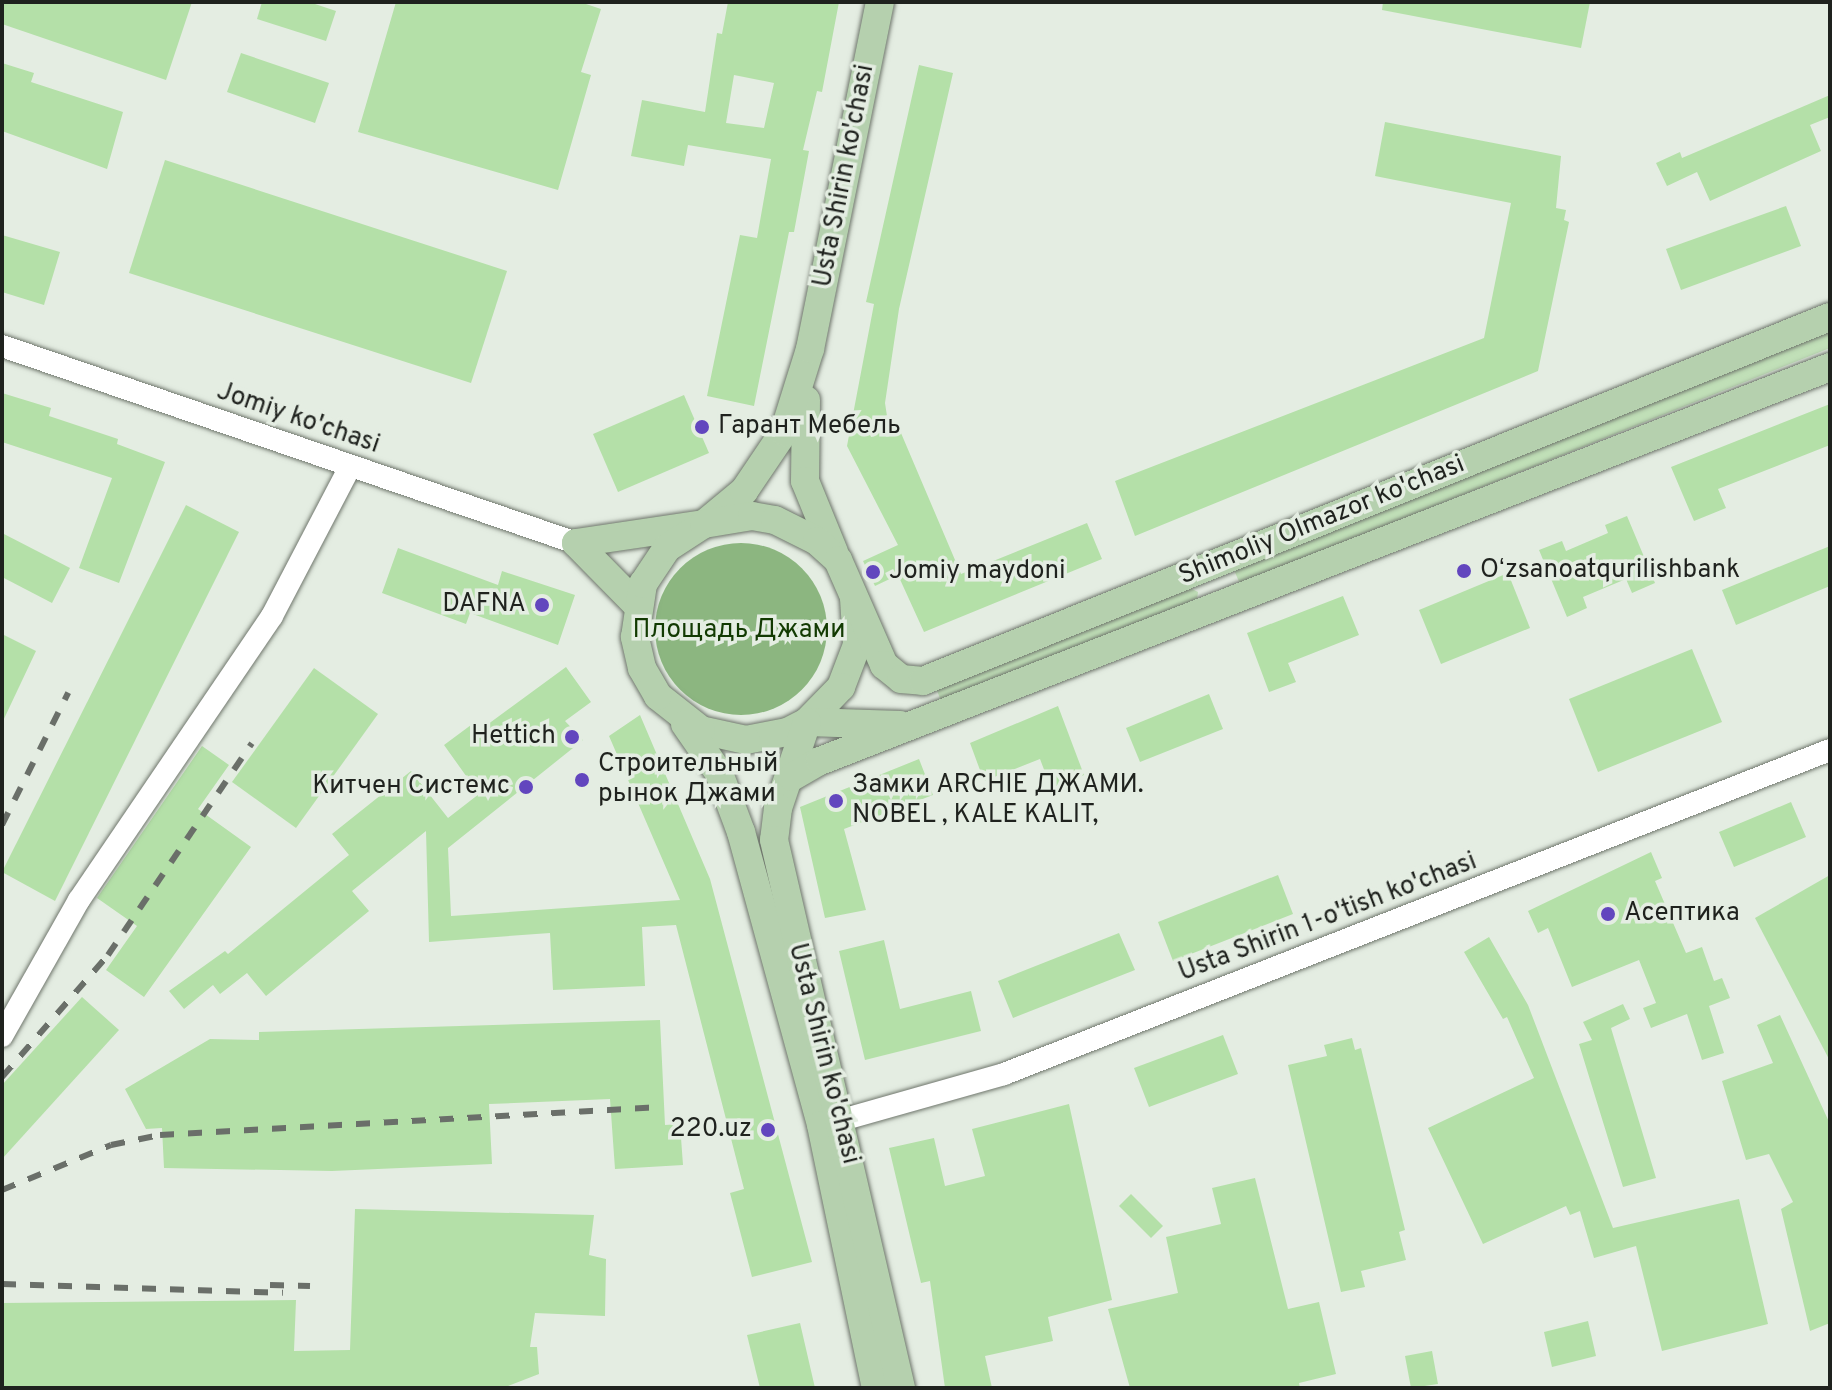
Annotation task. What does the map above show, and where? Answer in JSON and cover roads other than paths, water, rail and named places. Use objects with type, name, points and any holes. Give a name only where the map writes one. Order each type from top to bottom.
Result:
[{"type":"main road","name":"Usta Shirin ko'chasi","points":[[704,524],[763,468],[784,432],[810,349],[880,2]]},
{"type":"main road","name":"Shimoliy Olmazor ko'chasi","points":[[854,598],[884,665],[911,682],[1830,317]]},
{"type":"main road","name":"Usta Shirin ko'chasi","points":[[810,349],[803,463],[810,497],[838,560]]},
{"type":"main road","name":"Shimoliy Olmazor ko'chasi","points":[[792,777],[913,726],[1830,367]]},
{"type":"main road","points":[[576,543],[704,524],[729,517],[775,520],[797,528],[838,560],[854,598],[857,645],[851,667],[827,705],[807,722],[769,738],[746,740],[701,730],[681,719],[658,696],[642,668],[635,637],[637,605],[643,584],[667,548],[704,524]]},
{"type":"main road","points":[[576,543],[637,605]]},
{"type":"main road","points":[[1207,567],[1223,604]]},
{"type":"main road","name":"Usta Shirin ko'chasi","points":[[681,719],[719,773],[741,832],[831,1123],[901,1388]]},
{"type":"main road","name":"Usta Shirin ko'chasi","points":[[807,722],[792,777],[778,808],[774,856],[831,1123],[876,1388]]},
{"type":"main road","name":"Shimoliy Olmazor ko'chasi","points":[[807,722],[913,726]]},
{"type":"street","name":"Jomiy ko'chasi","points":[[2,346],[576,543]]},
{"type":"street","points":[[2,1036],[79,900],[272,616],[350,467]]},
{"type":"street","name":"Usta Shirin 1-o'tish ko'chasi","points":[[831,1123],[1004,1074],[1830,750]]},
{"type":"railway","points":[[2,825],[68,693]]},
{"type":"railway","points":[[2,1077],[108,955],[252,743]]},
{"type":"railway","points":[[2,1190],[111,1145],[160,1135],[661,1107]]},
{"type":"railway","points":[[2,1284],[283,1293]]},
{"type":"railway","points":[[270,1285],[310,1286]]},
{"type":"place","name":"Гарант Мебель","points":[[702,427]]},
{"type":"place","name":"Oʻzsanoatqurilishbank","points":[[1464,571]]},
{"type":"place","name":"Jomiy maydoni","points":[[873,572]]},
{"type":"place","name":"DAFNA","points":[[542,605]]},
{"type":"place","name":"Hettich","points":[[572,737]]},
{"type":"place","name":"Строительный рынок Джами","points":[[582,780]]},
{"type":"place","name":"Китчен Системс","points":[[526,787]]},
{"type":"place","name":"Замки ARCHIE ДЖАМИ. NOBEL , KALE KALIT,","points":[[836,801]]},
{"type":"place","name":"Асептика","points":[[1608,914]]},
{"type":"place","name":"220.uz","points":[[768,1130]]},
{"type":"park label","name":"Площадь Джами","points":[[739,631]]}]
